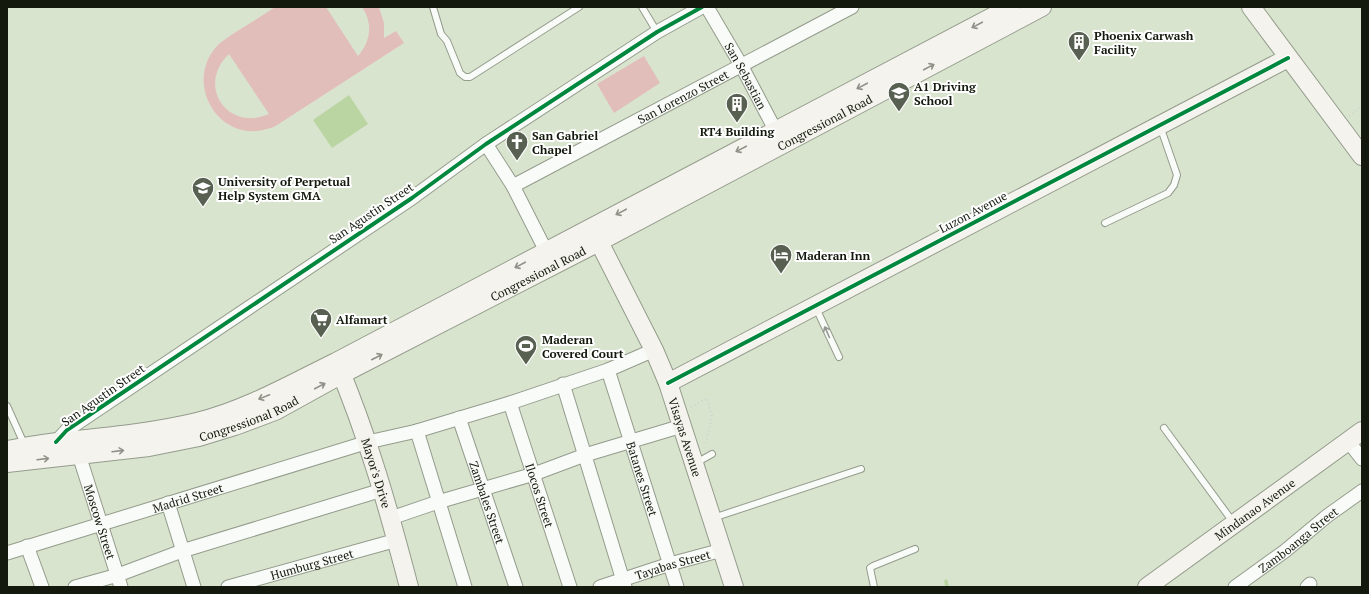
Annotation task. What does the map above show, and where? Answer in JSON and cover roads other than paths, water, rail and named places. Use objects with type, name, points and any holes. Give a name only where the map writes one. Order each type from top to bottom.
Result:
[{"type":"main road","name":"Congressional Road","points":[[339,368],[779,138],[1012,7]]},
{"type":"main road","name":"Congressional Road","points":[[779,138],[1042,7]]},
{"type":"main road","points":[[1252,7],[1288,58],[1361,154]]},
{"type":"main road","name":"Luzon Avenue","points":[[668,383],[1288,58]]},
{"type":"main road","name":"Congressional Road","points":[[7,464],[79,448],[149,447],[199,437],[235,426],[275,411],[339,368],[546,251],[596,235]]},
{"type":"main road","name":"Visayas Avenue","points":[[596,235],[654,350],[668,383],[734,587]]},
{"type":"main road","name":"Mayor's Drive","points":[[339,368],[368,442],[391,518],[409,587]]},
{"type":"main road","name":"Mindanao Avenue","points":[[1156,584],[1234,524],[1362,431]]},
{"type":"main road","name":"Congressional Road","points":[[7,450],[56,442],[79,448]]},
{"type":"street","name":"San Agustin Street","points":[[56,442],[67,430],[412,198],[486,144],[657,32],[702,7]]},
{"type":"street","name":"San Sebastian","points":[[707,7],[741,65],[779,138]]},
{"type":"street","name":"San Lorenzo Street","points":[[513,186],[852,7]]},
{"type":"street","points":[[486,144],[513,186],[546,251]]},
{"type":"street","points":[[368,442],[417,431],[510,403],[608,370],[654,350]]},
{"type":"street","name":"Batanes Street","points":[[608,370],[677,587]]},
{"type":"street","points":[[563,384],[624,583]]},
{"type":"street","name":"Ilocos Street","points":[[510,403],[570,587]]},
{"type":"street","name":"Zambales Street","points":[[460,418],[516,587]]},
{"type":"street","points":[[391,518],[438,502],[534,474],[631,440],[680,420]]},
{"type":"street","points":[[417,431],[465,587]]},
{"type":"street","name":"Madrid Street","points":[[7,553],[368,442]]},
{"type":"street","points":[[1348,442],[1362,459]]},
{"type":"street","name":"Moscow Street","points":[[79,448],[120,581]]},
{"type":"street","points":[[76,587],[120,581],[182,551],[382,490]]},
{"type":"street","name":"Zamboanga Street","points":[[1234,587],[1284,552],[1327,516],[1362,491]]},
{"type":"street","points":[[168,503],[194,587]]},
{"type":"street","name":"Humburg Street","points":[[228,587],[397,540]]},
{"type":"street","points":[[27,546],[42,587]]},
{"type":"street","name":"Tayabas Street","points":[[600,587],[624,583],[670,564],[722,550]]},
{"type":"lane","points":[[433,7],[441,34],[446,41],[460,73],[465,77],[470,77],[579,7]]},
{"type":"lane","points":[[642,7],[657,32]]},
{"type":"lane","points":[[1105,223],[1168,193],[1174,185],[1177,175],[1160,125]]},
{"type":"lane","points":[[815,306],[839,357]]},
{"type":"lane","points":[[7,406],[25,447]]},
{"type":"lane","points":[[1164,428],[1234,524]]},
{"type":"lane","points":[[694,464],[712,454]]},
{"type":"lane","points":[[712,518],[861,469]]},
{"type":"lane","points":[[874,587],[870,568],[915,549]]},
{"type":"waterway","points":[[946,581],[947,587]]},
{"type":"place","name":"Phoenix Carwash Facility","points":[[1079,62]]},
{"type":"place","name":"A1 Driving School","points":[[899,112]]},
{"type":"place","name":"RT4 Building","points":[[737,124]]},
{"type":"place","name":"San Gabriel Chapel","points":[[517,162]]},
{"type":"place","name":"University of Perpetual Help System GMA","points":[[203,208]]},
{"type":"place","name":"Maderan Inn","points":[[781,274]]},
{"type":"place","name":"Alfamart","points":[[321,338]]},
{"type":"place","name":"Maderan Covered Court","points":[[526,366]]}]
